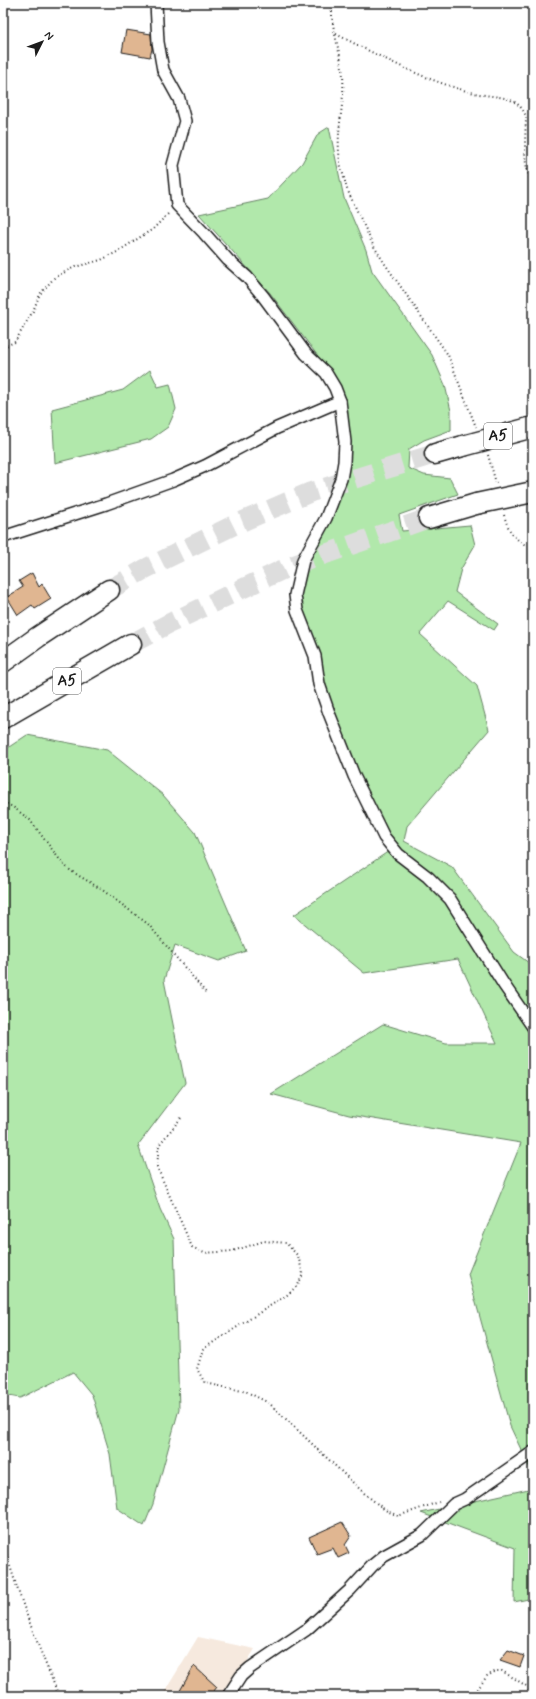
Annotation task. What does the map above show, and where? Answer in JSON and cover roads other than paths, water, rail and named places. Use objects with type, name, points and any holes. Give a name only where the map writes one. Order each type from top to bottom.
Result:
[{"type":"highway","name":"Α5","points":[[435,454],[533,428]]},
{"type":"highway","points":[[429,518],[476,504],[533,492]]},
{"type":"highway","points":[[3,662],[109,590]]},
{"type":"highway","name":"Α5","points":[[3,718],[131,644]]},
{"type":"street","points":[[156,3],[158,42],[163,70],[178,99],[184,121],[173,165],[177,205],[228,260],[247,277],[263,296],[306,354],[326,373],[335,388],[340,401],[345,442],[341,479],[329,512],[303,560],[295,595],[297,610],[315,656],[319,684],[354,776],[384,837],[398,854],[428,877],[450,899],[504,985],[533,1027]]},
{"type":"street","points":[[3,537],[121,499],[173,480],[205,466],[277,428],[340,401]]},
{"type":"street","points":[[228,1696],[241,1676],[250,1668],[306,1630],[350,1590],[373,1565],[384,1556],[422,1535],[454,1504],[465,1499],[533,1452]]},
{"type":"tunnel","points":[[109,590],[145,569],[234,525],[311,492],[435,454]]},
{"type":"tunnel","points":[[131,644],[168,624],[288,567],[429,518]]}]
